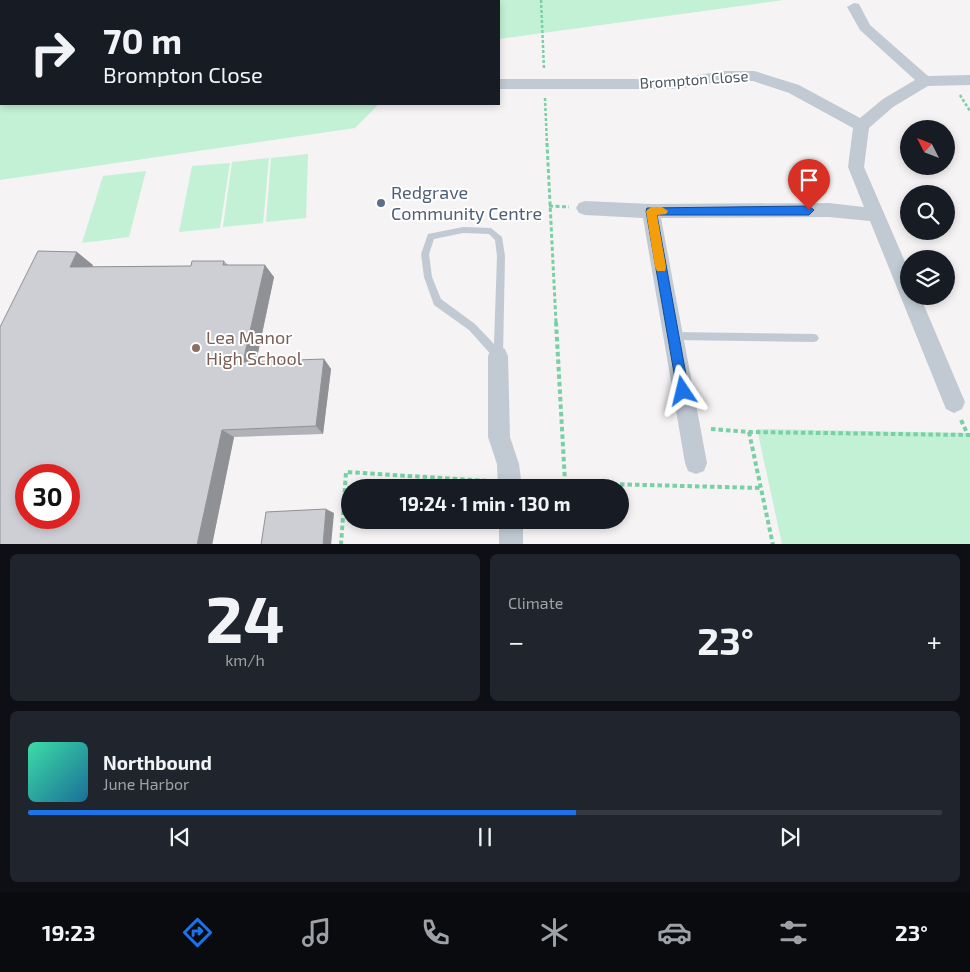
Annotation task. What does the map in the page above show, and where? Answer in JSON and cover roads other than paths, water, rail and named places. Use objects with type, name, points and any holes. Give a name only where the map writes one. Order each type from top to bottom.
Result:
[{"type":"street","points":[[854,7],[865,27],[925,81]]},
{"type":"street","name":"Brompton Close","points":[[500,84],[677,84],[722,76],[754,76],[794,89],[861,126]]},
{"type":"street","points":[[900,273],[856,167],[861,126],[888,103],[925,81],[970,80]]},
{"type":"street","points":[[585,208],[651,211],[829,210],[876,214]]},
{"type":"street","points":[[651,211],[696,463]]},
{"type":"street","points":[[913,305],[954,402]]},
{"type":"street","points":[[498,356],[499,437],[508,464],[509,479]]},
{"type":"street","points":[[511,529],[512,544]]},
{"type":"lane","points":[[463,230],[491,231],[499,238],[501,256],[498,356],[472,327],[437,302],[428,277],[425,254],[431,236],[463,230]]},
{"type":"lane","points":[[673,336],[814,338]]},
{"type":"place","name":"Redgrave Community Centre","points":[[381,203]]},
{"type":"place","name":"Lea Manor High School","points":[[196,348]]}]
